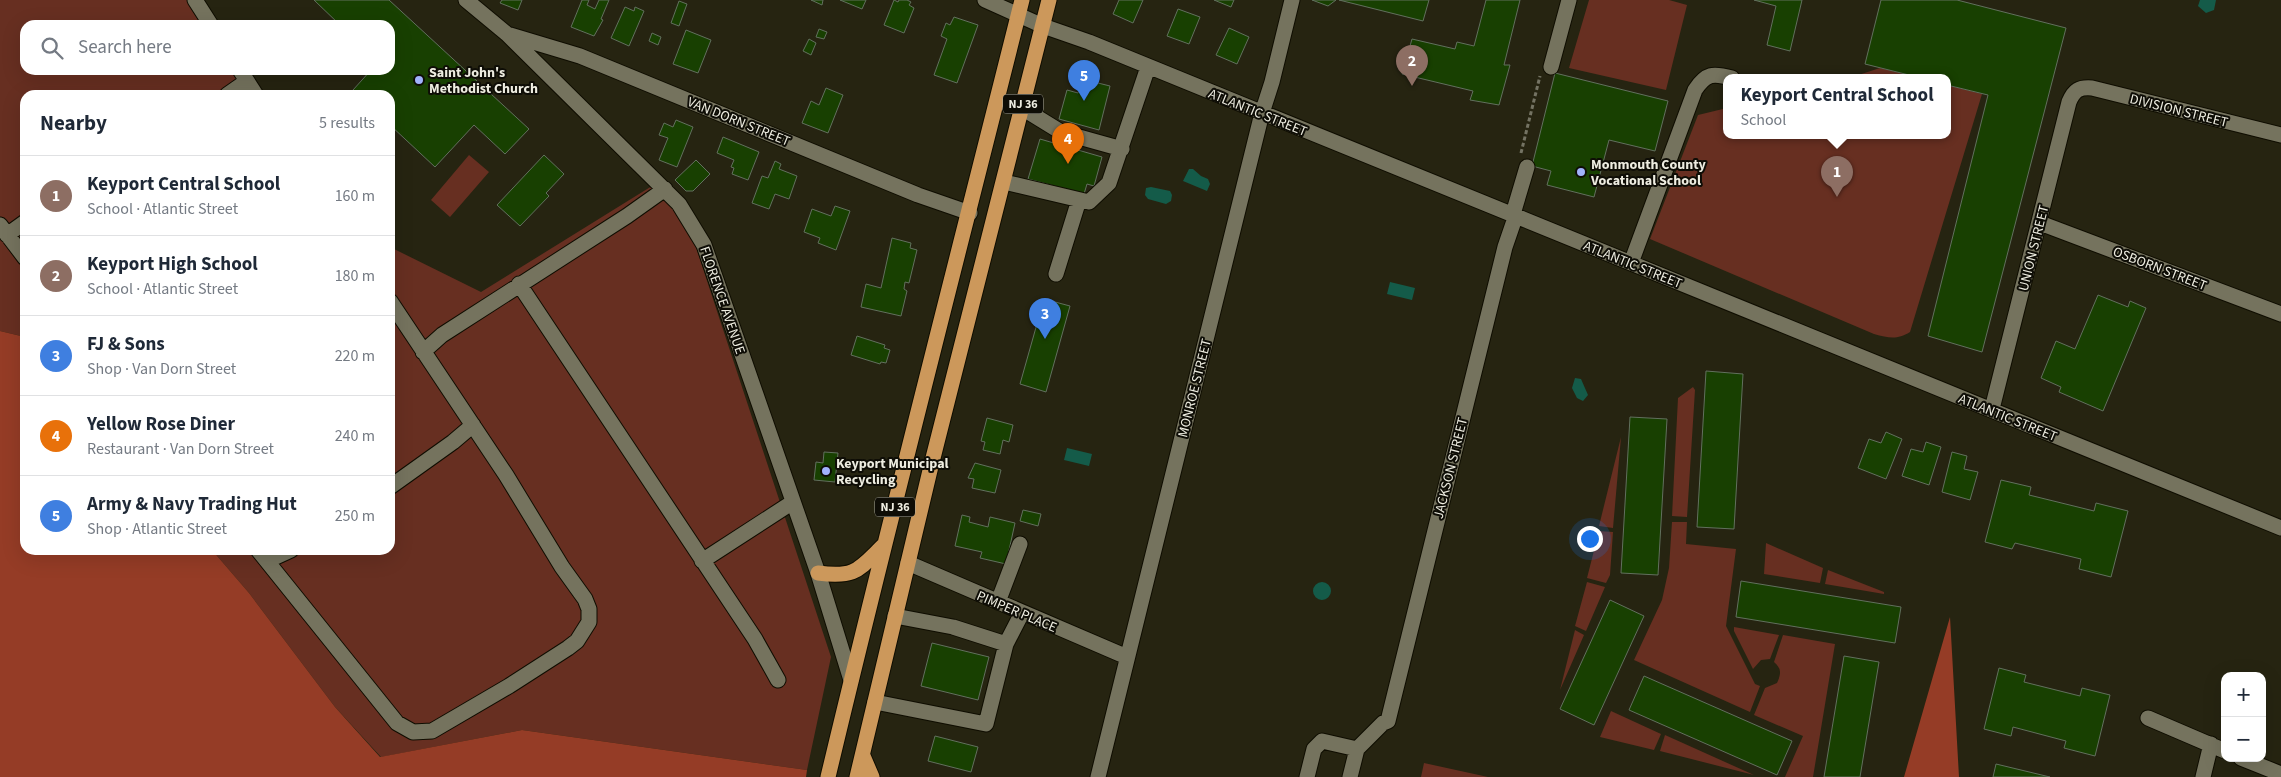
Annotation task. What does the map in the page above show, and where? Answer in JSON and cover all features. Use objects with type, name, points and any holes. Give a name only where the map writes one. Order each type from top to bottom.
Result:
[{"type":"highway","name":"NJ 36","points":[[858,777],[908,563],[1049,0]]},
{"type":"highway","name":"NJ 36","points":[[828,777],[884,545],[970,213],[1020,7]]},
{"type":"highway","points":[[818,573],[845,575],[863,565],[884,545]]},
{"type":"highway","points":[[863,756],[872,777]]},
{"type":"street","points":[[195,0],[208,20]]},
{"type":"street","name":"FLORENCE AVENUE","points":[[466,0],[506,34],[665,189],[679,204],[704,245],[818,573],[851,680]]},
{"type":"street","name":"ATLANTIC STREET","points":[[985,0],[1020,7],[1043,26],[1514,215],[2281,528]]},
{"type":"street","name":"MONROE STREET","points":[[1098,777],[1262,113],[1272,82],[1292,0]]},
{"type":"street","points":[[1547,68],[1568,0]]},
{"type":"street","name":"VAN DORN STREET","points":[[506,34],[580,56],[918,195],[970,213]]},
{"type":"street","points":[[1004,182],[1089,202],[1110,183],[1148,67]]},
{"type":"street","points":[[1631,263],[1694,90],[1702,79],[1711,75],[1723,77]]},
{"type":"street","points":[[231,90],[244,76],[253,90]]},
{"type":"street","name":"DIVISION STREET","points":[[2078,89],[2092,88],[2281,135]]},
{"type":"street","name":"UNION STREET","points":[[1992,409],[2069,102],[2074,92],[2078,89]]},
{"type":"street","points":[[1022,108],[1061,132],[1122,149]]},
{"type":"street","name":"JACKSON STREET","points":[[1357,749],[1383,723],[1388,721],[1514,215],[1523,164]]},
{"type":"street","points":[[423,352],[442,335],[627,216],[665,189]]},
{"type":"street","points":[[1056,274],[1079,200]]},
{"type":"street","name":"OSBORN STREET","points":[[2040,223],[2281,314]]},
{"type":"street","points":[[20,224],[4,230],[20,251]]},
{"type":"street","points":[[520,284],[755,639],[778,680]]},
{"type":"street","points":[[262,556],[397,723],[413,732],[432,731],[509,686],[577,641],[589,622],[589,609],[585,599],[473,425],[395,309]]},
{"type":"street","points":[[395,483],[453,442],[473,425]]},
{"type":"street","points":[[702,561],[793,502]]},
{"type":"street","points":[[998,602],[1020,544]]},
{"type":"street","name":"PIMPER PLACE","points":[[908,563],[1127,657]]},
{"type":"street","points":[[875,702],[986,724],[1006,644],[1022,613]]},
{"type":"street","points":[[895,616],[954,627],[1006,644]]},
{"type":"street","points":[[2148,718],[2221,749]]},
{"type":"street","points":[[1307,777],[1314,749],[1322,741],[1357,749],[1350,777]]},
{"type":"street","points":[[2203,777],[2211,744]]},
{"type":"street","points":[[2251,762],[2281,774]]},
{"type":"path","points":[[1523,164],[1547,68]]},
{"type":"shaded area","points":[[0,0],[198,0],[212,20],[20,20],[20,75],[247,75],[258,90],[20,90],[20,336],[0,331]]},
{"type":"shaded area","points":[[1589,0],[1669,0],[1687,5],[1666,90],[1569,68]]},
{"type":"shaded area","points":[[1880,68],[1905,74],[1861,74]]},
{"type":"shaded area","points":[[1951,86],[1982,94],[1910,332],[1893,337],[1874,334],[1650,239],[1698,115],[1723,109],[1723,139],[1951,139]]},
{"type":"shaded area","points":[[469,155],[489,172],[450,217],[431,200]]},
{"type":"shaded area","points":[[660,181],[683,208],[831,657],[807,770],[522,730],[381,757],[335,707],[249,593],[216,555],[395,555],[395,249],[481,292]]},
{"type":"shaded area","points":[[0,331],[20,336],[20,555],[216,555],[249,593],[335,707],[380,757],[522,730],[807,770],[806,777],[0,777]]},
{"type":"shaded area","points":[[1693,387],[1695,390],[1687,517],[1672,516],[1678,398]]},
{"type":"shaded area","points":[[1621,437],[1613,528],[1599,526]]},
{"type":"shaded area","points":[[1672,522],[1687,522],[1686,544],[1736,549],[1726,626],[1755,684],[1760,686],[1750,712],[1634,660],[1662,600],[1669,568]]},
{"type":"shaded area","points":[[1599,531],[1613,532],[1610,575],[1606,583],[1587,578]]},
{"type":"shaded area","points":[[1766,543],[1823,568],[1820,583],[1764,574]]},
{"type":"shaded area","points":[[1828,570],[1884,592],[1884,594],[1825,584]]},
{"type":"shaded area","points":[[1587,582],[1605,587],[1586,631],[1575,626]]},
{"type":"shaded area","points":[[1950,617],[1959,777],[1904,777]]},
{"type":"shaded area","points":[[1734,627],[1779,635],[1770,659],[1761,660],[1753,669],[1734,631]]},
{"type":"shaded area","points":[[1575,630],[1584,635],[1560,690]]},
{"type":"shaded area","points":[[1783,635],[1835,644],[1813,777],[1785,777],[1803,736],[1754,715],[1765,688],[1777,683],[1780,669],[1774,662]]},
{"type":"shaded area","points":[[1611,711],[1661,734],[1654,750],[1600,737]]},
{"type":"shaded area","points":[[1665,735],[1754,775],[1660,751]]},
{"type":"shaded area","points":[[1424,763],[1488,777],[1421,777]]},
{"type":"water","points":[[2200,0],[2216,0],[2214,10],[2206,13],[2198,6]]},
{"type":"water","points":[[1189,169],[1193,169],[1208,179],[1210,184],[1207,191],[1183,181]]},
{"type":"water","points":[[1151,187],[1170,191],[1172,195],[1171,201],[1166,204],[1148,199],[1145,195],[1146,188]]},
{"type":"water","points":[[1390,282],[1415,288],[1412,300],[1387,294]]},
{"type":"water","points":[[1575,378],[1581,379],[1588,395],[1583,401],[1577,398],[1572,388]]},
{"type":"water","points":[[1067,448],[1092,454],[1089,466],[1064,460]]},
{"type":"water","points":[[1318,582],[1326,582],[1331,587],[1329,598],[1318,600],[1313,595],[1313,587]]},
{"type":"building","name":"Saint John's Methodist Church","points":[[314,0],[389,0],[529,129],[505,154],[474,125],[435,167],[395,130],[395,90],[353,90],[366,75],[395,75],[395,20],[335,20]]},
{"type":"building","points":[[502,0],[522,0],[518,10],[500,3]]},
{"type":"building","points":[[582,0],[589,0],[587,5],[595,9],[599,0],[609,0],[601,19],[603,20],[594,36],[571,27]]},
{"type":"building","points":[[811,0],[823,0],[822,5]]},
{"type":"building","points":[[840,0],[866,0],[862,9]]},
{"type":"building","points":[[894,0],[898,2],[899,0],[907,0],[911,2],[909,5],[914,8],[904,33],[884,25]]},
{"type":"building","points":[[1119,0],[1143,0],[1133,23],[1113,14]]},
{"type":"building","points":[[1214,0],[1234,0],[1231,7]]},
{"type":"building","points":[[1312,0],[1336,0],[1328,6]]},
{"type":"building","points":[[1339,0],[1429,0],[1423,21]]},
{"type":"building","points":[[1486,0],[1520,0],[1504,65],[1510,65],[1499,105],[1470,100],[1473,91],[1402,74],[1412,39],[1455,49],[1457,42],[1474,46]]},
{"type":"building","points":[[1754,0],[1802,0],[1790,51],[1767,45],[1776,6]]},
{"type":"building","points":[[1881,0],[1957,0],[2066,28],[1982,352],[1928,336],[1988,95],[1951,86],[1951,74],[1905,74],[1865,64]]},
{"type":"building","points":[[679,1],[687,4],[679,26],[671,23]]},
{"type":"building","points":[[625,7],[634,11],[635,7],[644,11],[629,46],[611,38]]},
{"type":"building","points":[[1178,9],[1200,17],[1189,44],[1167,36]]},
{"type":"building","points":[[954,17],[978,25],[957,83],[934,75],[947,39],[941,36],[946,23],[950,25]]},
{"type":"building","points":[[1229,28],[1249,37],[1237,64],[1216,55]]},
{"type":"building","points":[[819,29],[827,32],[824,39],[816,37]]},
{"type":"building","points":[[686,30],[711,40],[698,73],[673,64]]},
{"type":"building","points":[[652,33],[661,37],[658,45],[649,41]]},
{"type":"building","points":[[809,39],[816,43],[811,55],[803,51]]},
{"type":"building","points":[[1555,73],[1668,101],[1655,151],[1609,140],[1594,197],[1547,185],[1551,171],[1532,166]]},
{"type":"building","points":[[1082,79],[1110,86],[1099,130],[1059,119],[1067,90],[1078,93]]},
{"type":"building","points":[[826,88],[843,95],[828,133],[802,123],[811,101],[819,105]]},
{"type":"building","points":[[676,120],[693,127],[677,167],[659,160],[668,138],[659,135],[664,123],[673,127]]},
{"type":"building","points":[[723,137],[759,152],[748,180],[732,174],[734,168],[731,167],[734,160],[717,153]]},
{"type":"building","points":[[1040,139],[1102,157],[1094,186],[1087,184],[1084,194],[1028,179]]},
{"type":"building","points":[[544,155],[564,174],[546,193],[549,196],[520,226],[497,205]]},
{"type":"building","points":[[696,160],[710,174],[693,191],[686,191],[675,180]]},
{"type":"building","points":[[775,161],[781,164],[779,169],[797,176],[789,199],[775,194],[769,209],[752,203],[762,176],[768,178]]},
{"type":"building","points":[[835,206],[850,211],[836,250],[818,243],[820,238],[804,232],[812,209],[831,216]]},
{"type":"building","points":[[892,238],[911,243],[910,248],[917,250],[909,283],[905,282],[904,289],[907,291],[901,316],[861,307],[866,284],[881,288]]},
{"type":"building","points":[[2098,295],[2128,307],[2130,301],[2146,308],[2103,411],[2059,392],[2061,387],[2041,378],[2056,341],[2075,349]]},
{"type":"building","points":[[1044,299],[1070,306],[1046,392],[1020,384]]},
{"type":"building","points":[[857,336],[885,345],[884,348],[890,350],[886,363],[881,362],[880,364],[851,355]]},
{"type":"building","points":[[1706,371],[1743,374],[1734,529],[1697,527]]},
{"type":"building","points":[[1630,417],[1667,419],[1658,575],[1621,573]]},
{"type":"building","points":[[987,418],[1013,425],[1009,442],[1003,440],[1000,454],[983,450],[985,442],[981,441]]},
{"type":"building","points":[[1886,432],[1902,439],[1886,479],[1858,468],[1869,439],[1881,443]]},
{"type":"building","points":[[1926,442],[1941,447],[1929,485],[1902,476],[1911,449],[1923,452]]},
{"type":"building","name":"Keyport Municipal Recycling","points":[[824,452],[838,453],[835,482],[814,480],[816,462],[823,463]]},
{"type":"building","points":[[1952,452],[1967,456],[1964,469],[1978,472],[1970,500],[1942,492]]},
{"type":"building","points":[[975,463],[1001,470],[995,493],[972,488],[974,479],[968,478]]},
{"type":"building","points":[[2001,480],[2031,487],[2029,495],[2094,511],[2096,503],[2128,511],[2111,577],[2079,569],[2081,559],[2015,543],[2012,549],[1985,542]]},
{"type":"building","points":[[1023,510],[1041,514],[1038,526],[1020,521]]},
{"type":"building","points":[[962,515],[970,517],[969,522],[988,527],[990,517],[1015,523],[1006,564],[980,558],[982,552],[955,546]]},
{"type":"building","points":[[1741,581],[1901,607],[1895,643],[1736,617]]},
{"type":"building","points":[[1610,600],[1644,616],[1594,725],[1560,709]]},
{"type":"building","points":[[932,643],[989,657],[978,700],[921,686]]},
{"type":"building","points":[[1844,656],[1879,662],[1860,777],[1824,777]]},
{"type":"building","points":[[1999,668],[2026,675],[2024,682],[2080,696],[2082,688],[2110,695],[2095,756],[2064,748],[2066,741],[2013,727],[2011,736],[1984,729]]},
{"type":"building","points":[[1644,676],[1792,741],[1777,775],[1629,710]]},
{"type":"building","points":[[935,736],[978,747],[971,772],[928,761]]},
{"type":"building","points":[[1996,764],[2050,777],[1993,777]]},
{"type":"place","name":"Saint John's Methodist Church","points":[[419,80]]},
{"type":"place","name":"Keyport High School","points":[[1412,86]]},
{"type":"place","name":"Army & Navy Trading Hut","points":[[1084,101]]},
{"type":"place","name":"Yellow Rose Diner","points":[[1068,164]]},
{"type":"place","name":"Monmouth County Vocational School","points":[[1581,172]]},
{"type":"place","name":"Keyport Central School","points":[[1837,197]]},
{"type":"place","name":"FJ & Sons","points":[[1045,339]]},
{"type":"place","name":"Keyport Municipal Recycling","points":[[826,471]]}]
